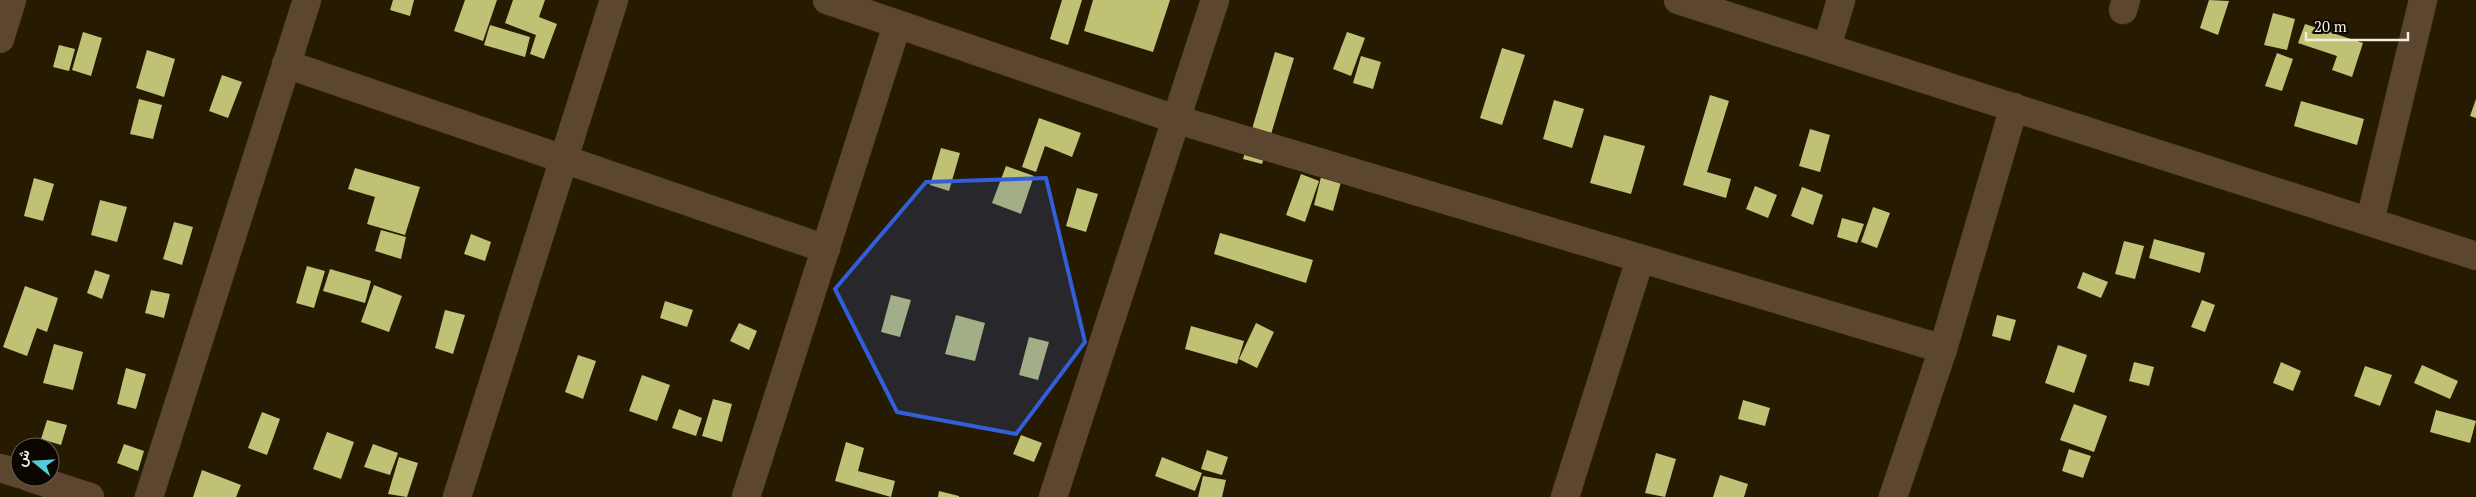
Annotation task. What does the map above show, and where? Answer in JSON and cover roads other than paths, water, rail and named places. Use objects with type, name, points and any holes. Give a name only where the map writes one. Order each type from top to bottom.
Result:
[{"type":"street","points":[[0,39],[12,0]]},
{"type":"street","points":[[149,497],[307,0]]},
{"type":"street","points":[[457,497],[614,0]]},
{"type":"street","points":[[827,0],[1175,119],[1943,349]]},
{"type":"street","points":[[1053,497],[1214,0]]},
{"type":"street","points":[[1678,0],[2476,256]]},
{"type":"street","points":[[1827,47],[1841,0]]},
{"type":"street","points":[[2370,221],[2423,0]]},
{"type":"street","points":[[746,497],[898,25]]},
{"type":"street","points":[[286,64],[826,249]]},
{"type":"street","points":[[1893,497],[1943,349],[2014,107]]},
{"type":"street","points":[[1565,497],[1640,259]]},
{"type":"street","points":[[59,487],[90,497]]}]
